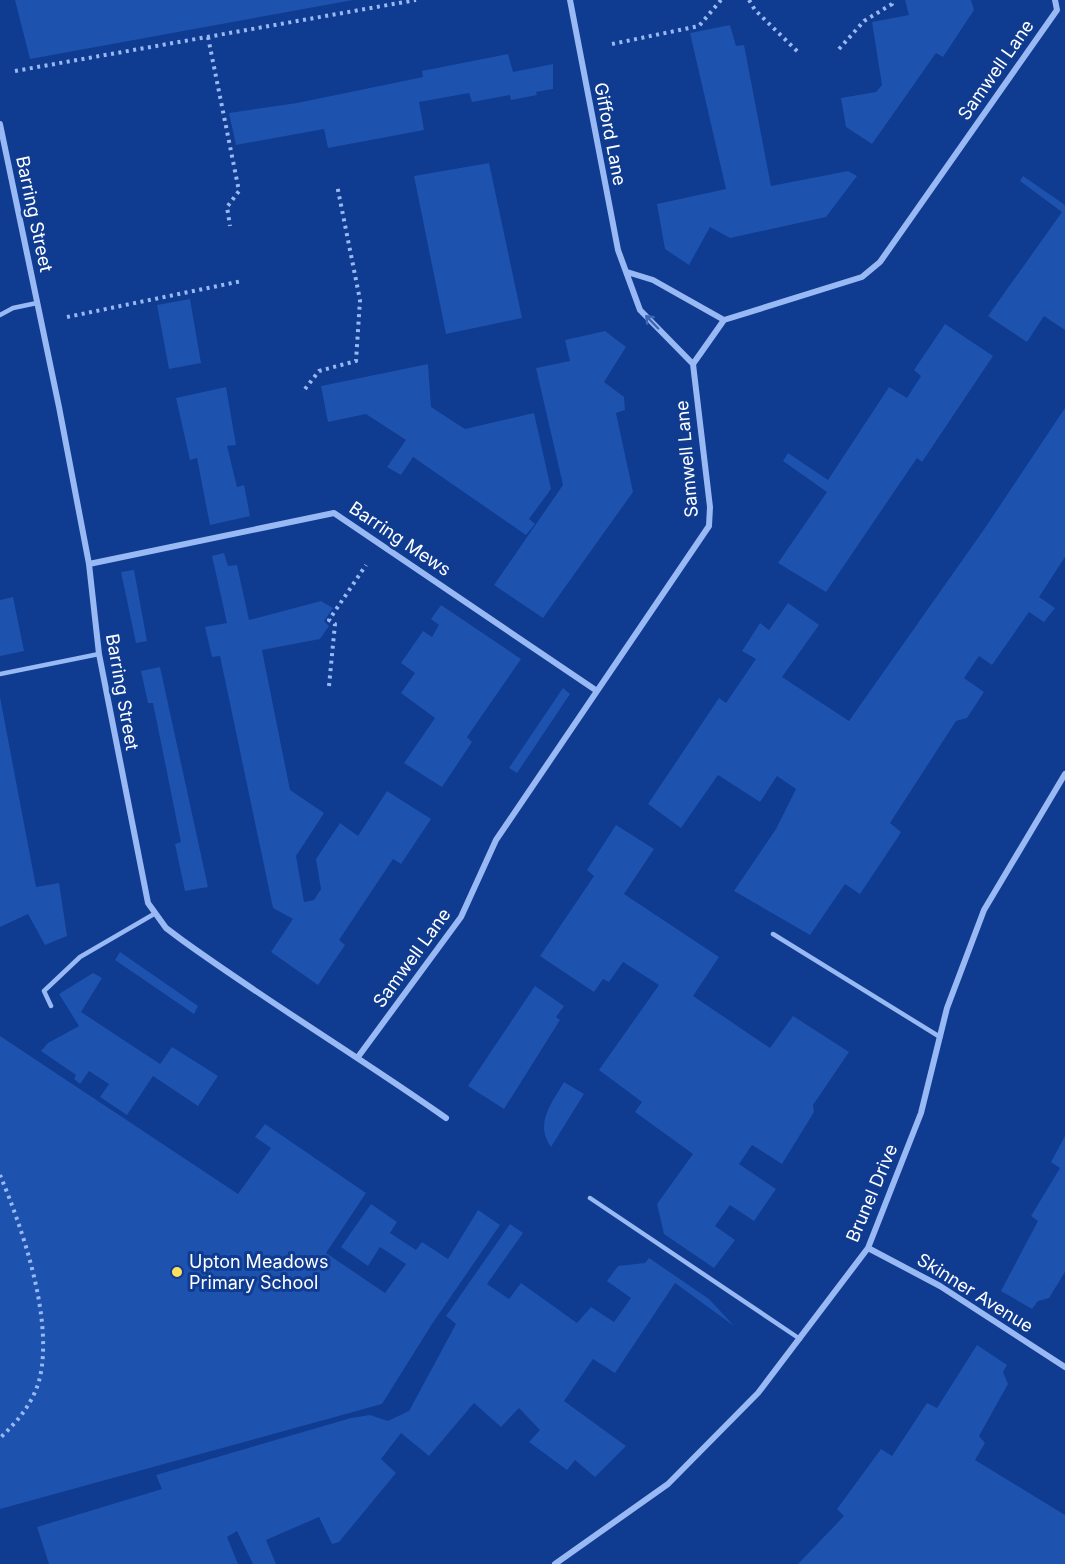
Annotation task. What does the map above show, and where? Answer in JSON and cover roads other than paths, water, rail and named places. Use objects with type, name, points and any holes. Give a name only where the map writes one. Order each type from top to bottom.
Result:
[{"type":"street","name":"Gifford Lane","points":[[570,0],[618,250],[640,310],[693,364]]},
{"type":"street","name":"Samwell Lane","points":[[724,320],[862,277],[880,262],[1057,10],[1055,0]]},
{"type":"street","name":"Barring Street","points":[[0,124],[88,564],[99,654],[148,903],[166,928],[238,981],[358,1057],[446,1118]]},
{"type":"street","points":[[627,272],[653,280],[724,320],[693,364]]},
{"type":"street","name":"Samwell Lane","points":[[358,1057],[461,917],[496,840],[709,526],[710,507],[693,364]]},
{"type":"street","name":"Barring Mews","points":[[88,564],[334,513],[597,691]]},
{"type":"street","name":"Brunel Drive","points":[[555,1564],[668,1484],[758,1394],[868,1248],[921,1113],[946,1008],[984,909],[1065,774]]},
{"type":"street","name":"Skinner Avenue","points":[[868,1248],[939,1286],[1065,1367]]},
{"type":"lane","points":[[0,315],[13,308],[37,303]]},
{"type":"lane","points":[[0,674],[99,654]]},
{"type":"lane","points":[[51,1006],[44,991],[80,957],[154,914]]},
{"type":"lane","points":[[773,934],[940,1036]]},
{"type":"lane","points":[[590,1198],[800,1340]]},
{"type":"place","name":"Upton Meadows Primary School","points":[[177,1272]]}]
